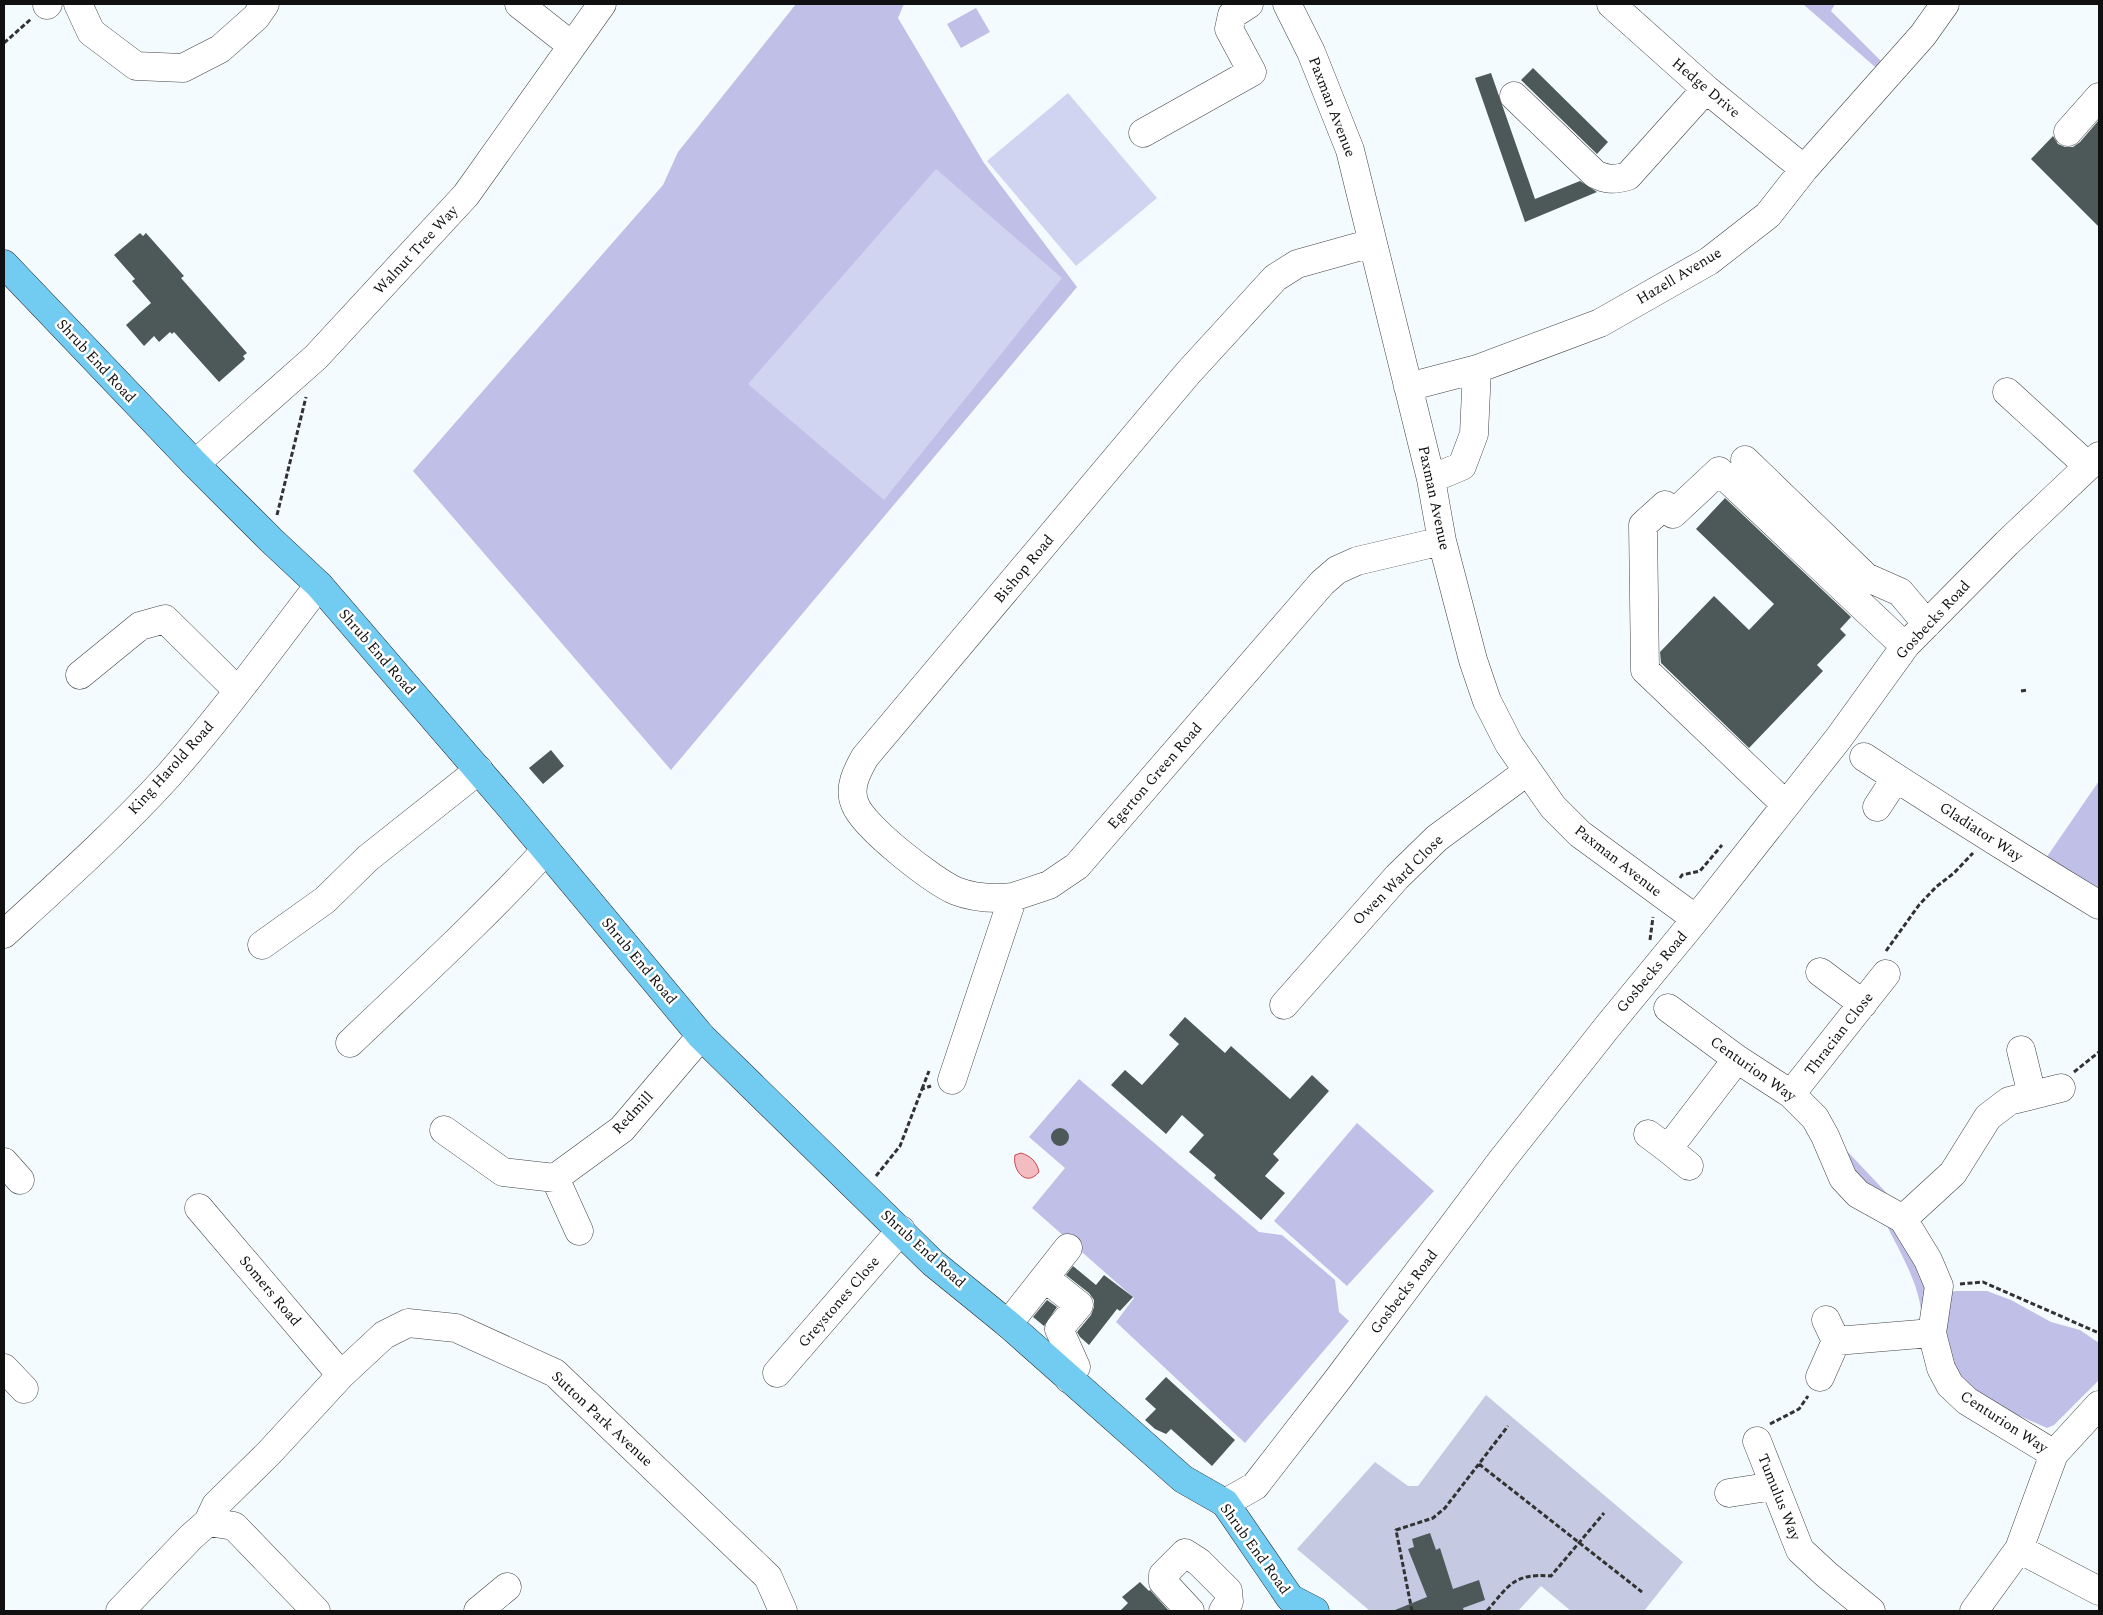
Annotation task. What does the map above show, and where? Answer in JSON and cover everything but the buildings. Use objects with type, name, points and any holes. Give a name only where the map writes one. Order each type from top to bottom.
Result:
[{"type":"main road","name":"Shrub End Road","points":[[4,264],[195,464],[270,540],[319,585],[479,770],[701,1036],[863,1195],[902,1230],[933,1263],[1008,1324],[1183,1479],[1225,1503],[1286,1605],[1314,1611]]},
{"type":"street","points":[[78,4],[91,32],[136,66],[183,68],[220,49],[256,17],[265,4]]},
{"type":"street","points":[[519,4],[571,44]]},
{"type":"street","name":"Walnut Tree Way","points":[[195,464],[316,357],[466,195],[571,44],[602,4]]},
{"type":"street","points":[[1143,133],[1252,72],[1229,29],[1232,15],[1249,4]]},
{"type":"street","name":"Paxman Avenue","points":[[1287,4],[1311,52],[1350,150],[1431,479],[1442,541],[1473,660],[1487,701],[1509,744],[1553,807],[1580,834],[1696,919]]},
{"type":"street","name":"Hedge Drive","points":[[1611,4],[1706,89],[1804,169]]},
{"type":"street","name":"Hazell Avenue","points":[[1408,387],[1477,369],[1600,323],[1709,261],[1768,215],[1804,169],[1923,35],[1945,4]]},
{"type":"street","points":[[1514,96],[1595,174],[1617,180],[1628,176],[1706,89]]},
{"type":"street","points":[[2068,132],[2099,97]]},
{"type":"street","name":"Bishop Road","points":[[1013,897],[990,899],[956,891],[908,858],[863,818],[854,803],[853,788],[857,772],[872,750],[1188,372],[1275,278],[1298,264],[1372,243]]},
{"type":"street","points":[[1431,479],[1462,466],[1474,434],[1477,369]]},
{"type":"street","points":[[2007,392],[2094,461]]},
{"type":"street","points":[[1745,460],[1866,577],[1900,592],[1927,624]]},
{"type":"street","name":"Gosbecks Road","points":[[1225,1503],[1255,1486],[1502,1160],[1838,739],[1906,645],[2007,543],[2094,461]]},
{"type":"street","points":[[1785,804],[1646,670],[1642,525],[1665,505],[1673,514],[1719,471],[1895,637],[1906,645]]},
{"type":"street","name":"Egerton Green Road","points":[[1013,897],[1049,885],[1077,866],[1322,582],[1337,570],[1357,561],[1442,541]]},
{"type":"street","name":"King Harold Road","points":[[4,934],[96,849],[168,776],[238,691],[319,585]]},
{"type":"street","points":[[80,675],[140,626],[165,619],[238,691]]},
{"type":"street","name":"Gladiator Way","points":[[1864,757],[1938,803],[1985,836],[2099,905]]},
{"type":"street","points":[[262,945],[325,900],[368,858],[479,770]]},
{"type":"street","name":"Owen Ward Close","points":[[1284,1005],[1397,877],[1437,838],[1528,771]]},
{"type":"street","points":[[1877,807],[1896,778]]},
{"type":"street","points":[[350,1043],[458,942],[509,891],[546,850]]},
{"type":"street","points":[[952,1080],[1013,897]]},
{"type":"street","points":[[1820,972],[1863,1004]]},
{"type":"street","name":"Thracian Close","points":[[1791,1094],[1886,974]]},
{"type":"street","name":"Centurion Way","points":[[1668,1008],[1737,1059],[1791,1094],[1815,1118],[1843,1178],[1858,1194],[1903,1220],[1928,1260],[1940,1286],[1932,1333],[1941,1368],[1950,1385],[1967,1401],[2054,1454]]},
{"type":"street","name":"Redmill","points":[[554,1178],[622,1129],[701,1036]]},
{"type":"street","points":[[2021,1050],[2032,1095]]},
{"type":"street","points":[[1690,1166],[1658,1141],[1737,1059]]},
{"type":"street","points":[[1903,1220],[1953,1173],[1988,1117],[2009,1101],[2061,1088]]},
{"type":"street","points":[[444,1130],[503,1172],[554,1178],[579,1231]]},
{"type":"street","name":"Somers Road","points":[[199,1208],[340,1375]]},
{"type":"street","name":"Greystones Close","points":[[778,1373],[902,1230]]},
{"type":"street","points":[[1008,1324],[1068,1248]]},
{"type":"street","points":[[1044,1278],[1079,1305],[1059,1330],[1076,1367],[1069,1379]]},
{"type":"street","name":"Sutton Park Avenue","points":[[120,1611],[190,1538],[208,1522],[216,1505],[269,1453],[340,1375],[384,1335],[408,1323],[456,1328],[555,1373],[768,1576],[783,1611]]},
{"type":"street","points":[[1820,1377],[1831,1331],[1932,1333]]},
{"type":"street","points":[[4,1368],[24,1389]]},
{"type":"street","points":[[1974,1611],[2018,1549],[2054,1454],[2099,1405]]},
{"type":"street","name":"Tumulus Way","points":[[1757,1441],[1800,1550],[1870,1611]]},
{"type":"street","points":[[1729,1493],[1774,1486]]},
{"type":"street","points":[[208,1522],[234,1526],[316,1611]]},
{"type":"street","points":[[2018,1549],[2099,1591]]},
{"type":"street","points":[[1190,1611],[1163,1582],[1164,1575],[1184,1553],[1199,1562],[1228,1592],[1229,1602],[1223,1611]]},
{"type":"street","points":[[478,1611],[508,1587]]},
{"type":"path","points":[[4,43],[48,4]]},
{"type":"path","points":[[270,540],[307,396]]},
{"type":"path","points":[[2021,691],[2027,690]]},
{"type":"path","points":[[1886,974],[1883,955],[1919,905],[1936,887],[1954,873],[1985,836]]},
{"type":"path","points":[[1664,958],[1652,947],[1649,936],[1654,924],[1653,911],[1666,898]]},
{"type":"path","points":[[863,1195],[900,1146],[922,1089],[952,1080]]},
{"type":"path","points":[[1940,1286],[1983,1282],[2099,1332]]},
{"type":"path","points":[[1757,1441],[1755,1432],[1799,1409],[1820,1377]]},
{"type":"path","points":[[1412,1611],[1396,1530],[1433,1518],[1445,1508],[1508,1426]]},
{"type":"path","points":[[1479,1464],[1642,1592]]},
{"type":"path","points":[[1487,1611],[1514,1580],[1536,1575],[1551,1576],[1604,1513]]},
{"type":"shaded area","points":[[796,4],[904,4],[898,18],[984,163],[1077,287],[671,770],[413,471],[663,185],[678,152]]},
{"type":"shaded area","points":[[1803,4],[1835,4],[1831,11],[1887,67],[1882,73]]},
{"type":"shaded area","points":[[976,8],[990,32],[961,48],[947,24]]},
{"type":"shaded area","points":[[1068,93],[1157,198],[1076,266],[987,161]]},
{"type":"shaded area","points":[[936,169],[1062,278],[884,500],[748,384]]},
{"type":"shaded area","points":[[2099,781],[2099,895],[2044,861]]},
{"type":"shaded area","points":[[1079,1079],[1259,1232],[1282,1235],[1335,1280],[1339,1312],[1349,1321],[1245,1443],[1116,1322],[1134,1298],[1032,1208],[1065,1168],[1029,1137]]},
{"type":"shaded area","points":[[1357,1123],[1434,1191],[1347,1286],[1274,1221]]},
{"type":"shaded area","points":[[1846,1150],[1897,1204],[1856,1179]]},
{"type":"shaded area","points":[[1021,1153],[1031,1158],[1037,1165],[1039,1172],[1034,1176],[1025,1178],[1018,1171],[1015,1155]]},
{"type":"shaded area","points":[[1884,1220],[1903,1234],[1927,1289],[1922,1319],[1913,1280]]},
{"type":"shaded area","points":[[1987,1291],[2011,1300],[2051,1322],[2080,1330],[2099,1343],[2099,1380],[2054,1425],[2047,1428],[1967,1391],[1943,1346],[1947,1292]]},
{"type":"shaded area","points":[[1486,1395],[1683,1562],[1644,1611],[1571,1611],[1541,1586],[1518,1611],[1370,1611],[1297,1549],[1375,1462],[1408,1486],[1418,1486]]}]
